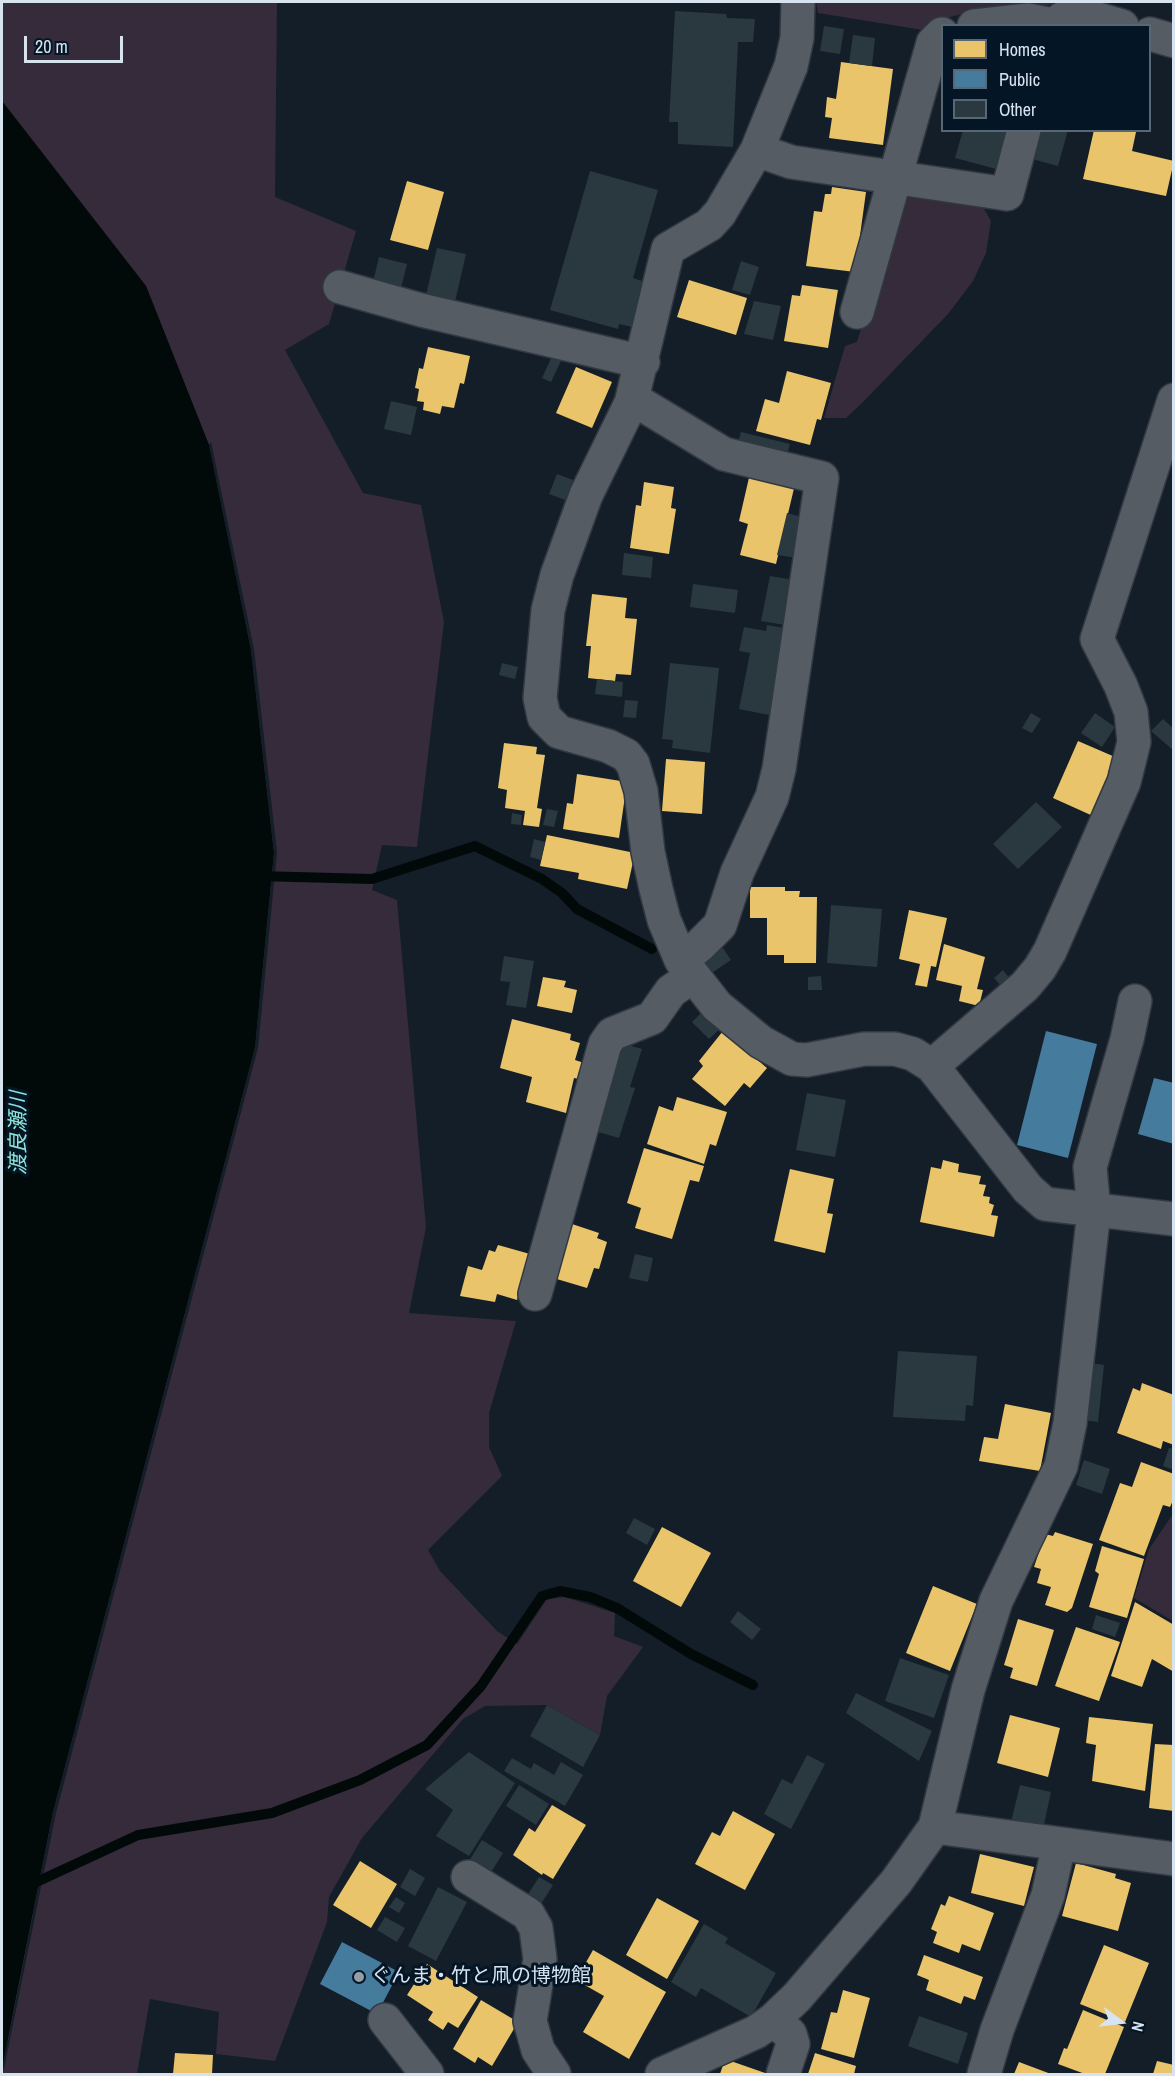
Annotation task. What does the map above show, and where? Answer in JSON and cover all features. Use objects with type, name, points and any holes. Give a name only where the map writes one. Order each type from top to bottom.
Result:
[{"type":"street","points":[[798,2],[797,38],[791,66],[757,150],[720,213],[709,225],[668,249],[631,403],[586,495],[557,575],[548,610],[540,698],[544,717],[559,732],[608,746],[626,755],[633,764],[641,791],[648,852],[664,920],[687,968],[717,1006],[761,1042],[792,1059],[807,1060],[864,1048],[895,1049],[913,1054],[932,1066],[1037,1198],[1045,1204],[1173,1219]]},
{"type":"street","points":[[1054,24],[1063,18],[1082,14],[1115,24]]},
{"type":"street","points":[[992,24],[1028,20],[1048,24]]},
{"type":"street","points":[[1151,34],[1173,40]]},
{"type":"street","points":[[857,312],[933,43],[941,35]]},
{"type":"street","points":[[757,150],[791,162],[1007,194],[1023,132]]},
{"type":"street","points":[[340,287],[421,310],[642,362]]},
{"type":"street","points":[[932,1066],[1025,986],[1040,968],[1050,951],[1124,782],[1134,742],[1131,712],[1121,686],[1097,639],[1173,400]]},
{"type":"street","points":[[535,1294],[604,1044],[618,1031],[652,1018],[687,968],[699,946],[720,925],[737,873],[772,797],[779,769],[822,478],[724,454],[643,405],[631,403]]},
{"type":"street","points":[[662,2074],[756,2032],[773,2020],[797,1997],[896,1882],[935,1827],[968,1690],[996,1601],[1061,1466],[1070,1423],[1094,1211],[1090,1167],[1127,1039],[1135,1002]]},
{"type":"street","points":[[935,1827],[1173,1859]]},
{"type":"street","points":[[984,2074],[997,2030],[1048,1895],[1059,1845]]},
{"type":"street","points":[[468,1877],[528,1914],[536,1928],[540,1959],[530,2021],[538,2050],[554,2074]]},
{"type":"street","points":[[385,2020],[427,2074]]},
{"type":"street","points":[[773,2020],[790,2034],[793,2044],[783,2074]]},
{"type":"shaded area","points":[[2,2],[277,2],[275,197],[356,231],[329,324],[285,350],[363,493],[421,505],[444,622],[417,847],[382,845],[372,890],[397,900],[426,1227],[409,1313],[516,1321],[489,1413],[489,1447],[502,1476],[428,1550],[440,1571],[497,1631],[517,1644],[547,1599],[565,1597],[615,1613],[614,1636],[643,1647],[607,1696],[600,1735],[547,1705],[485,1706],[463,1719],[362,1838],[329,1897],[327,1922],[275,2061],[216,2054],[219,2012],[150,1999],[137,2074],[2,2074],[251,650],[209,445],[146,286],[2,101]]},
{"type":"shaded area","points":[[816,2],[1057,2],[1046,6],[973,11],[935,21],[923,30],[818,13]]},
{"type":"shaded area","points":[[902,194],[980,202],[991,221],[986,253],[973,281],[948,314],[864,401],[846,418],[824,418],[845,346],[857,342]]},
{"type":"shaded area","points":[[1173,1514],[1173,1621],[1134,1598],[1149,1549]]},
{"type":"water","name":"渡良瀬川","points":[[2,101],[146,286],[209,445],[251,650],[274,853],[255,1048],[53,1812],[2,2068]]},
{"type":"pier","points":[[211,442],[254,649],[277,852],[258,1048],[56,1813],[2,2071],[53,1812],[255,1048],[274,853],[251,650],[209,445]]},
{"type":"building: Homes","points":[[841,62],[893,69],[883,145],[829,138],[832,118],[825,117],[827,97],[836,99]]},
{"type":"building: Homes","points":[[1094,132],[1136,132],[1132,151],[1174,161],[1166,196],[1083,179]]},
{"type":"building: Homes","points":[[407,181],[444,192],[428,250],[390,240]]},
{"type":"building: Homes","points":[[832,187],[866,192],[855,272],[806,266],[814,211],[822,212],[825,194],[831,194]]},
{"type":"building: Homes","points":[[689,280],[747,298],[736,335],[677,317]]},
{"type":"building: Homes","points":[[802,285],[838,290],[828,348],[784,341],[792,295],[800,296]]},
{"type":"building: Homes","points":[[428,347],[470,356],[464,384],[460,383],[454,408],[442,406],[440,414],[423,410],[424,402],[417,401],[419,389],[415,388],[419,368],[423,369]]},
{"type":"building: Homes","points":[[576,367],[612,382],[592,428],[556,413]]},
{"type":"building: Homes","points":[[787,371],[831,383],[821,420],[817,419],[810,445],[756,431],[765,399],[779,403]]},
{"type":"building: Homes","points":[[751,469],[796,480],[776,564],[740,555],[748,524],[739,521]]},
{"type":"building: Homes","points":[[644,482],[674,487],[671,508],[676,509],[669,554],[630,548],[636,505],[641,506]]},
{"type":"building: Homes","points":[[592,594],[627,598],[625,618],[637,619],[631,675],[616,674],[615,681],[588,678],[591,646],[586,646]]},
{"type":"building: Homes","points":[[1078,741],[1115,757],[1108,772],[1112,773],[1093,816],[1053,798]]},
{"type":"building: Homes","points":[[504,743],[537,747],[536,754],[545,755],[537,808],[542,809],[539,827],[523,825],[525,811],[505,808],[507,790],[498,788]]},
{"type":"building: Homes","points":[[666,759],[705,762],[702,814],[662,811]]},
{"type":"building: Homes","points":[[577,774],[627,782],[619,838],[563,829],[567,803],[573,804]]},
{"type":"building: Homes","points":[[547,835],[635,853],[627,889],[578,879],[579,873],[540,866]]},
{"type":"building: Homes","points":[[750,887],[785,887],[785,891],[800,891],[799,897],[817,897],[816,963],[784,963],[784,955],[767,955],[767,918],[750,918]]},
{"type":"building: Homes","points":[[909,910],[947,918],[936,967],[931,966],[927,987],[915,985],[920,964],[899,959]]},
{"type":"building: Homes","points":[[944,944],[985,957],[977,989],[983,990],[979,1006],[959,1001],[962,986],[936,980]]},
{"type":"building: Homes","points":[[543,977],[566,981],[564,987],[577,990],[572,1013],[537,1006]]},
{"type":"building: Homes","points":[[512,1019],[571,1034],[570,1040],[580,1043],[575,1060],[584,1063],[579,1079],[574,1078],[566,1113],[526,1102],[532,1077],[500,1068]]},
{"type":"building: Homes","points":[[723,1031],[767,1068],[750,1088],[744,1083],[725,1106],[692,1079],[703,1066],[699,1061]]},
{"type":"building: Homes","points":[[677,1097],[727,1112],[716,1146],[710,1144],[704,1164],[647,1144],[659,1106],[673,1111]]},
{"type":"building: Homes","points":[[644,1148],[704,1166],[699,1182],[690,1180],[672,1239],[635,1228],[641,1208],[627,1203]]},
{"type":"building: Homes","points":[[943,1160],[959,1164],[958,1172],[981,1176],[979,1184],[986,1185],[983,1196],[990,1197],[989,1203],[994,1205],[991,1215],[998,1216],[994,1237],[920,1222],[931,1167],[941,1169]]},
{"type":"building: Homes","points":[[790,1169],[834,1179],[827,1213],[833,1214],[825,1253],[774,1241]]},
{"type":"building: Homes","points":[[563,1221],[599,1233],[597,1238],[607,1242],[599,1269],[594,1268],[587,1288],[550,1277]]},
{"type":"building: Homes","points":[[498,1245],[530,1254],[517,1300],[497,1294],[495,1302],[460,1296],[468,1266],[482,1270],[489,1250],[495,1252]]},
{"type":"building: Homes","points":[[1142,1383],[1174,1395],[1174,1445],[1163,1441],[1161,1449],[1117,1433],[1133,1388],[1140,1391]]},
{"type":"building: Homes","points":[[1005,1404],[1051,1413],[1040,1471],[979,1461],[984,1437],[998,1439]]},
{"type":"building: Homes","points":[[1141,1462],[1174,1474],[1174,1498],[1170,1507],[1163,1505],[1144,1556],[1099,1540],[1120,1483],[1132,1487]]},
{"type":"building: Homes","points":[[662,1527],[711,1553],[681,1607],[633,1581]]},
{"type":"building: Homes","points":[[1055,1532],[1093,1544],[1072,1608],[1067,1612],[1045,1605],[1051,1587],[1037,1583],[1041,1569],[1034,1567],[1045,1534],[1053,1536]]},
{"type":"building: Homes","points":[[1102,1546],[1144,1559],[1127,1618],[1089,1607],[1099,1574],[1095,1571]]},
{"type":"building: Homes","points":[[933,1586],[977,1604],[950,1671],[906,1653]]},
{"type":"building: Homes","points":[[1135,1602],[1174,1625],[1174,1672],[1152,1659],[1142,1687],[1111,1676]]},
{"type":"building: Homes","points":[[1018,1619],[1054,1630],[1037,1686],[1010,1678],[1013,1668],[1004,1665]]},
{"type":"building: Homes","points":[[1076,1627],[1120,1642],[1099,1701],[1055,1686]]},
{"type":"building: Homes","points":[[1010,1715],[1060,1728],[1048,1777],[997,1763]]},
{"type":"building: Homes","points":[[1089,1717],[1153,1724],[1145,1791],[1092,1781],[1096,1745],[1086,1743]]},
{"type":"building: Homes","points":[[1155,1744],[1174,1745],[1174,1811],[1149,1808]]},
{"type":"building: Homes","points":[[552,1805],[586,1825],[553,1879],[543,1873],[542,1875],[513,1855],[529,1828],[535,1832]]},
{"type":"building: Homes","points":[[733,1811],[775,1834],[745,1890],[695,1864],[712,1832],[720,1836]]},
{"type":"building: Homes","points":[[980,1854],[1034,1867],[1024,1906],[971,1893]]},
{"type":"building: Homes","points":[[360,1861],[397,1884],[371,1928],[333,1905]]},
{"type":"building: Homes","points":[[1076,1863],[1116,1874],[1115,1878],[1131,1883],[1118,1931],[1062,1916]]},
{"type":"building: Homes","points":[[949,1896],[994,1913],[980,1951],[962,1944],[959,1953],[933,1943],[937,1932],[931,1929],[941,1904],[945,1906]]},
{"type":"building: Homes","points":[[657,1898],[699,1921],[667,1979],[626,1955]]},
{"type":"building: Homes","points":[[1104,1945],[1149,1963],[1125,2022],[1080,2004]]},
{"type":"building: Homes","points":[[593,1950],[666,1992],[629,2059],[583,2032],[604,1996],[576,1980]]},
{"type":"building: Homes","points":[[924,1955],[983,1977],[975,2000],[964,1996],[961,2004],[926,1990],[929,1980],[917,1975]]},
{"type":"building: Homes","points":[[427,1964],[478,1997],[458,2028],[448,2022],[443,2030],[428,2020],[433,2012],[407,1995]]},
{"type":"building: Homes","points":[[843,1990],[870,1998],[854,2058],[821,2049],[831,2012],[837,2013]]},
{"type":"building: Homes","points":[[481,2000],[518,2022],[492,2066],[478,2057],[475,2063],[453,2049]]},
{"type":"building: Homes","points":[[1083,2010],[1124,2027],[1105,2074],[1085,2074],[1058,2064],[1064,2048],[1067,2049]]},
{"type":"building: Homes","points":[[175,2053],[213,2055],[212,2074],[173,2074]]},
{"type":"building: Homes","points":[[815,2053],[856,2066],[854,2074],[808,2074]]},
{"type":"building: Homes","points":[[725,2059],[768,2074],[720,2074]]},
{"type":"building: Homes","points":[[1157,2061],[1174,2065],[1174,2074],[1153,2074]]},
{"type":"building: Homes","points":[[1019,2062],[1051,2074],[1014,2074]]},
{"type":"building: Public","points":[[1046,1031],[1097,1044],[1068,1158],[1017,1145]]},
{"type":"building: Public","points":[[1154,1078],[1174,1083],[1174,1144],[1138,1134]]},
{"type":"building: Public","points":[[342,1942],[399,1972],[377,2014],[320,1984]]},
{"type":"building: Other","points":[[675,11],[726,14],[727,18],[755,19],[753,42],[738,42],[733,147],[678,144],[678,122],[669,122]]},
{"type":"building: Other","points":[[824,26],[844,29],[840,54],[820,51]]},
{"type":"building: Other","points":[[853,35],[875,38],[872,66],[849,63]]},
{"type":"building: Other","points":[[962,132],[1005,132],[996,169],[955,158]]},
{"type":"building: Other","points":[[1039,132],[1067,132],[1058,166],[1032,159]]},
{"type":"building: Other","points":[[590,171],[658,190],[633,278],[645,282],[632,327],[619,324],[618,329],[550,310]]},
{"type":"building: Other","points":[[437,248],[466,254],[455,302],[426,295]]},
{"type":"building: Other","points":[[379,257],[407,264],[401,288],[373,282]]},
{"type":"building: Other","points":[[741,261],[759,267],[750,295],[732,290]]},
{"type":"building: Other","points":[[754,301],[781,306],[773,340],[744,334]]},
{"type":"building: Other","points":[[553,354],[562,359],[551,382],[542,378]]},
{"type":"building: Other","points":[[391,401],[417,407],[411,435],[384,429]]},
{"type":"building: Other","points":[[741,432],[790,444],[786,459],[737,446]]},
{"type":"building: Other","points":[[557,474],[573,480],[565,500],[549,494]]},
{"type":"building: Other","points":[[787,513],[806,518],[798,558],[777,555]]},
{"type":"building: Other","points":[[624,553],[653,557],[651,578],[622,575]]},
{"type":"building: Other","points":[[770,576],[794,580],[785,625],[761,621]]},
{"type":"building: Other","points":[[693,584],[738,590],[735,613],[690,607]]},
{"type":"building: Other","points":[[767,625],[791,629],[774,716],[739,709],[750,653],[739,651],[744,627],[766,631]]},
{"type":"building: Other","points":[[502,663],[518,667],[515,679],[499,675]]},
{"type":"building: Other","points":[[670,663],[719,668],[710,753],[672,748],[673,740],[662,739]]},
{"type":"building: Other","points":[[597,679],[623,682],[622,697],[595,694]]},
{"type":"building: Other","points":[[625,700],[638,701],[636,718],[623,717]]},
{"type":"building: Other","points":[[1031,713],[1041,719],[1032,733],[1022,728]]},
{"type":"building: Other","points":[[1095,713],[1115,727],[1102,747],[1081,733]]},
{"type":"building: Other","points":[[1163,719],[1174,729],[1174,751],[1151,731]]},
{"type":"building: Other","points":[[1036,802],[1062,827],[1018,869],[993,844]]},
{"type":"building: Other","points":[[547,809],[558,811],[554,827],[543,825]]},
{"type":"building: Other","points":[[512,813],[522,815],[521,825],[511,824]]},
{"type":"building: Other","points":[[534,839],[545,842],[541,860],[530,857]]},
{"type":"building: Other","points":[[831,905],[882,909],[877,967],[827,963]]},
{"type":"building: Other","points":[[723,948],[731,960],[710,974],[703,962]]},
{"type":"building: Other","points":[[504,956],[534,961],[526,1008],[506,1005],[510,982],[500,981]]},
{"type":"building: Other","points":[[1003,970],[1010,979],[1001,986],[994,978]]},
{"type":"building: Other","points":[[821,976],[822,990],[808,990],[808,977]]},
{"type":"building: Other","points":[[705,1009],[722,1027],[709,1039],[692,1022]]},
{"type":"building: Other","points":[[618,1042],[642,1049],[630,1087],[635,1088],[619,1138],[591,1130]]},
{"type":"building: Other","points":[[807,1093],[846,1100],[835,1157],[796,1150]]},
{"type":"building: Other","points":[[635,1254],[653,1258],[648,1282],[629,1278]]},
{"type":"building: Other","points":[[898,1351],[977,1356],[973,1406],[966,1405],[965,1421],[893,1417]]},
{"type":"building: Other","points":[[1090,1363],[1104,1365],[1098,1422],[1083,1420]]},
{"type":"building: Other","points":[[1169,1448],[1174,1449],[1174,1470],[1163,1466]]},
{"type":"building: Other","points":[[1084,1460],[1110,1469],[1102,1494],[1076,1485]]},
{"type":"building: Other","points":[[634,1518],[655,1529],[647,1545],[626,1533]]},
{"type":"building: Other","points":[[738,1611],[761,1629],[752,1640],[730,1622]]},
{"type":"building: Other","points":[[1096,1615],[1120,1623],[1115,1637],[1092,1629]]},
{"type":"building: Other","points":[[900,1658],[949,1675],[934,1718],[885,1701]]},
{"type":"building: Other","points":[[856,1693],[932,1731],[919,1761],[846,1713]]},
{"type":"building: Other","points":[[547,1705],[600,1735],[583,1767],[530,1736]]},
{"type":"building: Other","points":[[469,1752],[515,1783],[469,1856],[436,1836],[453,1810],[425,1789]]},
{"type":"building: Other","points":[[807,1755],[825,1764],[791,1829],[764,1814],[782,1779],[792,1784]]},
{"type":"building: Other","points":[[512,1758],[531,1769],[534,1763],[554,1775],[561,1762],[583,1775],[565,1806],[504,1771]]},
{"type":"building: Other","points":[[519,1785],[549,1804],[536,1825],[506,1806]]},
{"type":"building: Other","points":[[1020,1785],[1051,1792],[1043,1829],[1011,1822]]},
{"type":"building: Other","points":[[482,1840],[503,1853],[490,1874],[469,1861]]},
{"type":"building: Other","points":[[410,1869],[425,1878],[415,1896],[400,1887]]},
{"type":"building: Other","points":[[539,1877],[553,1885],[541,1904],[527,1896]]},
{"type":"building: Other","points":[[438,1887],[467,1902],[436,1961],[408,1946]]},
{"type":"building: Other","points":[[396,1897],[405,1903],[399,1913],[389,1907]]},
{"type":"building: Other","points":[[385,1917],[405,1928],[397,1942],[377,1930]]},
{"type":"building: Other","points":[[704,1924],[728,1938],[725,1943],[776,1973],[751,2017],[701,1988],[696,1997],[671,1982]]},
{"type":"building: Other","points":[[919,2016],[968,2033],[958,2064],[908,2046]]},
{"type":"waterway","points":[[258,876],[372,879],[475,846],[542,879],[562,893],[577,909],[652,949]]},
{"type":"waterway","points":[[2,1898],[138,1835],[272,1813],[360,1780],[427,1745],[481,1686],[542,1596],[560,1591],[590,1597],[617,1608],[691,1654],[753,1685]]},
{"type":"place","name":"ぐんま・竹と凧の博物館","points":[[359,1977]]}]
